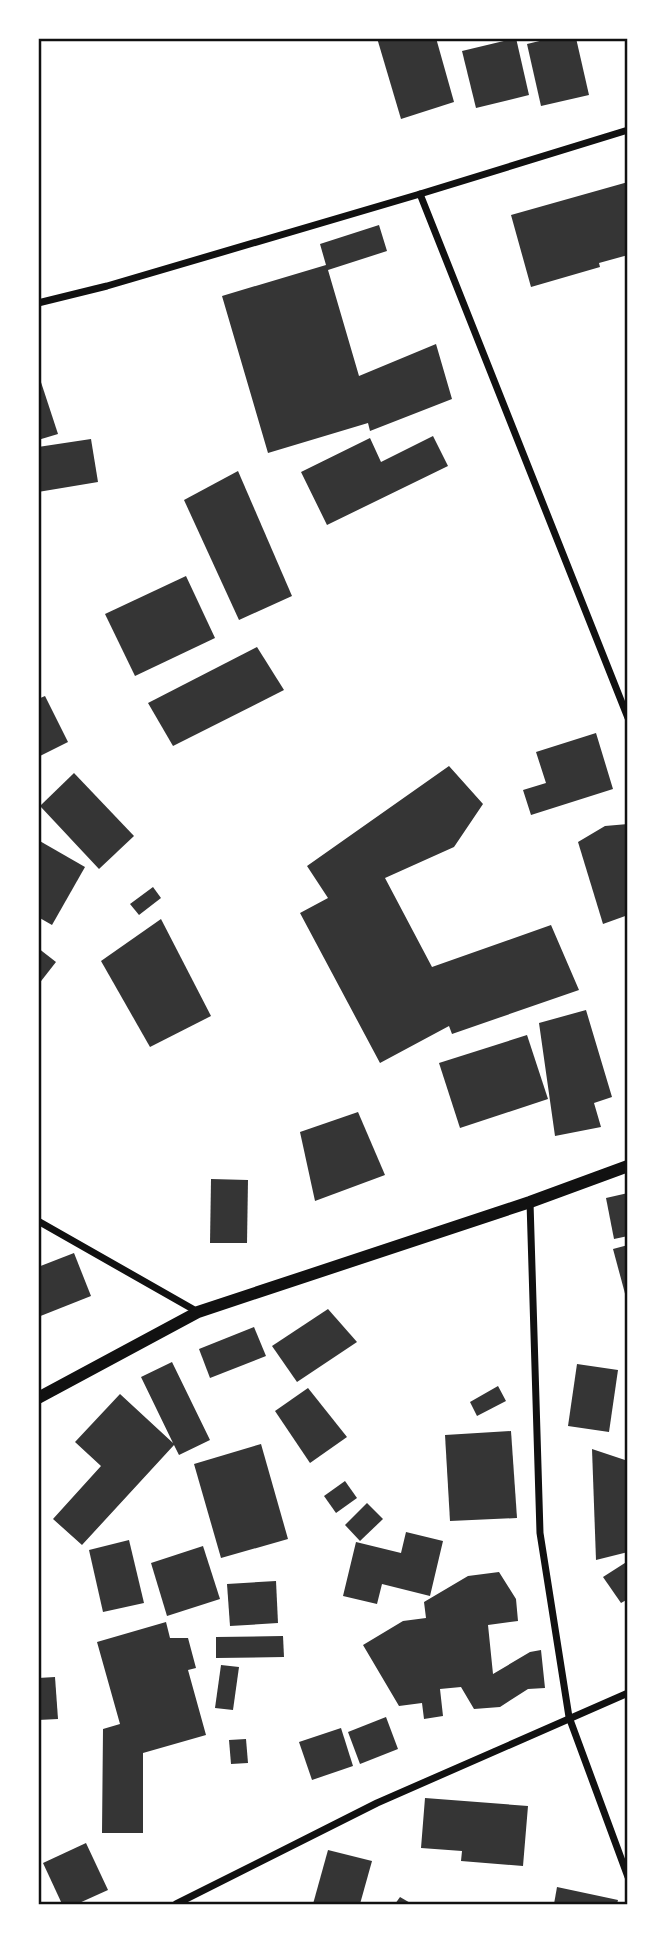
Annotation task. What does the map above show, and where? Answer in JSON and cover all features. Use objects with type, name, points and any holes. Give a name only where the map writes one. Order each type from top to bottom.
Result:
[{"type":"street","points":[[38,303],[107,286],[628,130]]},
{"type":"street","points":[[420,194],[628,718]]},
{"type":"street","points":[[38,1398],[198,1312],[530,1202],[628,1166]]},
{"type":"street","points":[[530,1202],[540,1533],[569,1717],[628,1877]]},
{"type":"street","points":[[38,1221],[198,1312]]},
{"type":"street","points":[[176,1905],[377,1803],[628,1693]]},
{"type":"building","points":[[377,38],[436,38],[454,102],[401,119]]},
{"type":"building","points":[[516,38],[529,95],[476,108],[462,51]]},
{"type":"building","points":[[552,38],[576,38],[589,95],[541,106],[527,44]]},
{"type":"building","points":[[628,182],[628,255],[599,263],[600,267],[531,287],[511,215]]},
{"type":"building","points":[[379,225],[387,251],[328,270],[359,376],[436,344],[452,399],[370,431],[368,423],[268,453],[222,296],[326,265],[320,244]]},
{"type":"building","points":[[38,373],[58,434],[38,440]]},
{"type":"building","points":[[433,436],[448,466],[327,525],[301,472],[370,438],[381,462]]},
{"type":"building","points":[[91,439],[98,482],[38,492],[38,447]]},
{"type":"building","points":[[238,471],[292,596],[239,620],[184,500]]},
{"type":"building","points":[[186,576],[215,638],[135,676],[105,614]]},
{"type":"building","points":[[257,647],[284,690],[173,746],[148,703]]},
{"type":"building","points":[[45,696],[68,742],[38,757],[38,699]]},
{"type":"building","points":[[596,733],[613,789],[531,815],[523,790],[546,783],[536,752]]},
{"type":"building","points":[[449,766],[483,804],[454,847],[385,878],[432,967],[551,925],[579,990],[452,1034],[449,1026],[380,1063],[300,913],[328,898],[307,866]]},
{"type":"building","points":[[74,773],[134,836],[99,869],[40,806]]},
{"type":"building","points":[[628,824],[628,915],[603,924],[578,842],[605,826]]},
{"type":"building","points":[[38,840],[85,867],[52,925],[38,917]]},
{"type":"building","points":[[153,887],[161,898],[139,915],[130,904]]},
{"type":"building","points":[[161,919],[211,1016],[150,1047],[101,961]]},
{"type":"building","points":[[38,948],[56,962],[38,985]]},
{"type":"building","points":[[586,1010],[612,1097],[594,1103],[601,1127],[555,1136],[539,1023]]},
{"type":"building","points":[[527,1035],[548,1099],[460,1128],[439,1063]]},
{"type":"building","points":[[358,1112],[385,1175],[315,1201],[300,1132]]},
{"type":"building","points":[[211,1179],[248,1180],[247,1243],[210,1243]]},
{"type":"building","points":[[628,1193],[628,1236],[614,1239],[606,1198]]},
{"type":"building","points":[[628,1245],[628,1301],[627,1301],[613,1249]]},
{"type":"building","points":[[74,1253],[91,1296],[38,1317],[38,1267]]},
{"type":"building","points":[[328,1309],[357,1342],[297,1382],[272,1346]]},
{"type":"building","points":[[254,1327],[266,1356],[210,1378],[199,1349]]},
{"type":"building","points":[[172,1362],[210,1440],[179,1455],[174,1445],[82,1545],[53,1519],[101,1466],[75,1442],[120,1394],[173,1443],[141,1377]]},
{"type":"building","points":[[577,1364],[618,1370],[609,1432],[568,1426]]},
{"type":"building","points":[[498,1386],[506,1401],[477,1416],[470,1402]]},
{"type":"building","points":[[308,1388],[347,1437],[310,1463],[275,1411]]},
{"type":"building","points":[[511,1431],[517,1518],[450,1521],[445,1435]]},
{"type":"building","points":[[261,1444],[288,1539],[221,1558],[194,1464]]},
{"type":"building","points":[[592,1449],[628,1461],[628,1552],[596,1560]]},
{"type":"building","points":[[345,1481],[357,1498],[336,1513],[324,1496]]},
{"type":"building","points":[[367,1503],[383,1519],[360,1541],[345,1525]]},
{"type":"building","points":[[406,1532],[443,1541],[430,1596],[382,1584],[377,1604],[343,1596],[356,1542],[401,1553]]},
{"type":"building","points":[[129,1540],[144,1603],[103,1612],[89,1550]]},
{"type":"building","points":[[203,1546],[220,1599],[167,1616],[151,1563]]},
{"type":"building","points":[[628,1561],[628,1599],[621,1603],[603,1577]]},
{"type":"building","points":[[499,1572],[516,1599],[518,1621],[488,1625],[493,1674],[530,1652],[541,1650],[545,1688],[528,1689],[500,1707],[474,1709],[461,1687],[440,1689],[443,1716],[424,1719],[422,1703],[399,1706],[363,1645],[403,1621],[426,1618],[424,1602],[468,1576]]},
{"type":"building","points":[[276,1581],[278,1623],[230,1626],[227,1584]]},
{"type":"building","points":[[166,1622],[170,1638],[188,1638],[196,1668],[188,1670],[206,1735],[143,1753],[143,1833],[102,1833],[103,1729],[120,1724],[97,1642]]},
{"type":"building","points":[[283,1636],[284,1657],[216,1658],[216,1637]]},
{"type":"building","points":[[221,1665],[239,1667],[233,1710],[215,1708]]},
{"type":"building","points":[[55,1677],[58,1719],[38,1720],[38,1678]]},
{"type":"building","points":[[386,1717],[398,1749],[360,1764],[348,1732]]},
{"type":"building","points":[[341,1728],[353,1766],[312,1780],[299,1742]]},
{"type":"building","points":[[246,1739],[248,1763],[231,1764],[229,1740]]},
{"type":"building","points":[[425,1798],[528,1806],[523,1866],[461,1861],[462,1851],[421,1848]]},
{"type":"building","points":[[86,1843],[108,1890],[77,1904],[62,1904],[43,1863]]},
{"type":"building","points":[[328,1850],[372,1861],[360,1904],[313,1904]]},
{"type":"building","points":[[557,1887],[618,1900],[617,1904],[554,1904]]},
{"type":"building","points":[[400,1897],[412,1904],[395,1904]]}]
